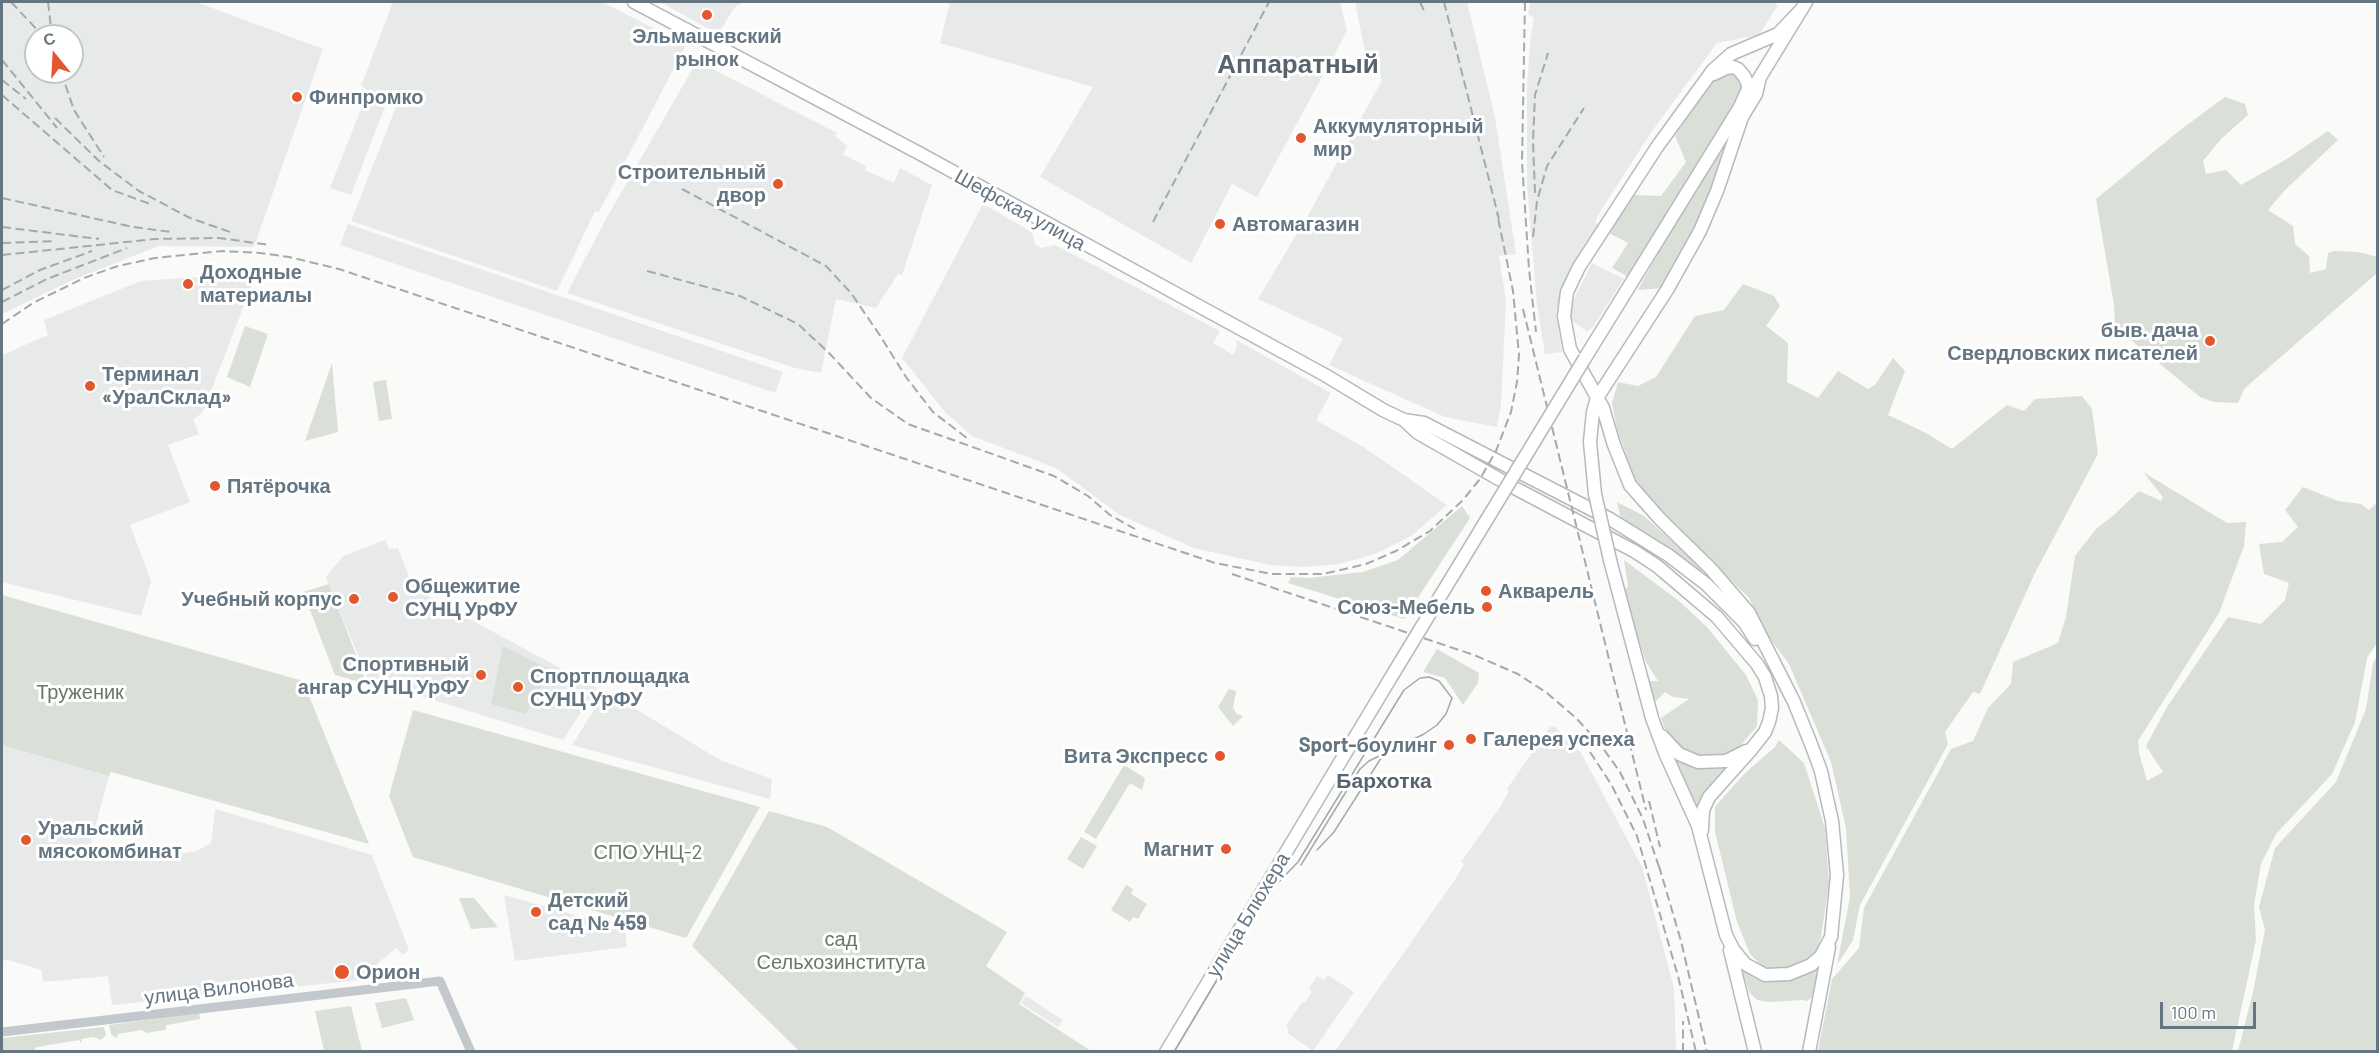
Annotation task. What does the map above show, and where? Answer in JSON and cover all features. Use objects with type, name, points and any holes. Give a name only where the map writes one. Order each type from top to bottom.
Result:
[{"type":"main road","name":"Шефская улица","points":[[634,2],[917,152],[1404,420]]},
{"type":"main road","points":[[1803,6],[1778,34],[1726,58],[1703,82],[1627,190],[1579,267],[1567,292],[1564,316],[1570,349],[1603,408],[1614,445],[1630,485],[1741,603],[1757,627],[1794,702],[1821,771],[1832,820],[1837,875],[1831,937],[1809,1052]]},
{"type":"main road","points":[[1738,109],[1763,73],[1803,6]]},
{"type":"main road","points":[[1704,841],[1652,718],[1595,494],[1590,442],[1597,398],[1667,290],[1708,214],[1742,117],[1756,94],[1766,61],[1760,52],[1741,50]]},
{"type":"main road","points":[[1703,82],[1726,68],[1738,69],[1748,84],[1738,109]]},
{"type":"main road","name":"улица Блюхера","points":[[1166,1052],[1738,109]]},
{"type":"main road","points":[[1404,420],[1424,423],[1610,519],[1668,555],[1706,584],[1743,621],[1779,675]]},
{"type":"main road","points":[[1404,420],[1418,433],[1511,486],[1634,551],[1698,598],[1736,636],[1765,677],[1771,696],[1772,713],[1768,727],[1706,801],[1702,821],[1704,841],[1755,1052]]},
{"type":"main road","points":[[1652,718],[1662,737],[1673,750],[1685,758],[1698,762],[1714,763],[1731,760],[1740,756],[1760,738]]},
{"type":"main road","points":[[1726,935],[1745,964],[1757,972],[1772,976],[1790,974],[1811,965],[1821,956],[1831,937]]},
{"type":"street","name":"улица Вилонова","points":[[2,1032],[440,981],[471,1052]]},
{"type":"shaded area","points":[[2,2],[196,2],[323,49],[254,247],[159,246],[75,279],[2,314]]},
{"type":"shaded area","points":[[393,2],[602,2],[686,45],[599,212],[595,211],[557,291],[351,221],[396,107],[361,86]]},
{"type":"shaded area","name":"Эльмашевский рынок","points":[[660,2],[743,2],[734,8],[718,34]]},
{"type":"shaded area","points":[[950,2],[1340,2],[1347,31],[1257,197],[1232,184],[1191,263],[1040,177],[1093,87],[940,43]]},
{"type":"shaded area","points":[[1355,2],[1467,2],[1495,117],[1516,254],[1499,256],[1506,301],[1501,405],[1497,427],[1445,417],[1329,365],[1343,338],[1258,299],[1311,210],[1381,82],[1378,64],[1368,67]]},
{"type":"shaded area","points":[[1530,2],[1772,2],[1778,5],[1759,35],[1717,43],[1652,131],[1598,215],[1595,222],[1598,225],[1586,241],[1562,289],[1556,313],[1562,352],[1545,354],[1537,305],[1527,186],[1527,87],[1534,18],[1528,14]]},
{"type":"shaded area","name":"Строительный двор","points":[[697,61],[837,133],[835,136],[847,146],[843,154],[866,166],[865,170],[894,183],[900,168],[932,185],[902,275],[898,274],[876,308],[836,299],[821,373],[795,368],[567,293],[606,219]]},
{"type":"shaded area","points":[[366,96],[386,104],[351,195],[330,188]]},
{"type":"shaded area","points":[[983,204],[1032,232],[1035,244],[1041,248],[1055,245],[1220,331],[1213,343],[1233,355],[1237,347],[1236,340],[1331,393],[1316,420],[1365,448],[1447,505],[1411,536],[1375,554],[1339,564],[1303,567],[1270,565],[1194,548],[1120,515],[1056,468],[972,436],[945,412],[902,358]]},
{"type":"shaded area","points":[[348,224],[783,372],[775,393],[340,245]]},
{"type":"shaded area","points":[[1592,263],[1624,279],[1593,327],[1587,332],[1569,318],[1573,301]]},
{"type":"shaded area","points":[[242,274],[254,279],[203,412],[193,420],[199,434],[168,445],[190,502],[130,525],[151,581],[141,616],[2,582],[2,355],[48,335],[44,320],[141,281]]},
{"type":"shaded area","points":[[385,540],[389,549],[398,548],[414,589],[597,688],[563,740],[368,680],[326,577],[343,556]]},
{"type":"shaded area","points":[[606,691],[720,760],[772,779],[770,799],[572,745]]},
{"type":"shaded area","points":[[1554,726],[1581,753],[1642,867],[1674,988],[1676,1051],[1335,1051],[1456,878],[1464,864],[1461,862],[1500,807],[1509,791],[1507,789],[1550,727]]},
{"type":"shaded area","points":[[2,745],[109,776],[88,853],[134,861],[197,851],[211,843],[215,809],[372,855],[409,950],[403,955],[396,948],[377,964],[381,978],[112,1005],[108,976],[43,982],[42,970],[4,959],[2,968]]},
{"type":"shaded area","name":"Детский сад № 459","points":[[504,895],[625,929],[627,947],[515,961]]},
{"type":"shaded area","points":[[1328,975],[1354,992],[1313,1051],[1287,1033],[1289,1029],[1286,1026],[1302,1002],[1305,1003],[1312,992],[1309,989],[1317,976],[1324,980]]},
{"type":"shaded area","points":[[1026,996],[1063,1020],[1058,1027],[1021,1003]]},
{"type":"green space","points":[[1727,72],[1739,78],[1743,92],[1630,278],[1612,268],[1628,243],[1609,233],[1632,195],[1661,196],[1686,162],[1675,136],[1710,85]]},
{"type":"green space","points":[[2225,97],[2245,104],[2248,115],[2222,138],[2203,161],[2206,174],[2226,170],[2241,185],[2287,159],[2328,131],[2338,140],[2285,190],[2268,210],[2293,226],[2295,244],[2309,256],[2310,273],[2326,269],[2328,253],[2334,251],[2358,252],[2378,257],[2377,273],[2244,389],[2238,403],[2214,402],[2200,397],[2115,327],[2114,305],[2096,199],[2179,131]]},
{"type":"green space","points":[[1731,133],[1711,196],[1663,288],[1638,290],[1682,209]]},
{"type":"green space","points":[[1743,284],[1774,296],[1780,306],[1766,326],[1788,343],[1787,382],[1818,398],[1838,371],[1868,389],[1875,385],[1893,358],[1905,371],[1888,415],[1926,433],[1952,449],[2007,405],[2024,411],[2035,399],[2082,396],[2092,409],[2098,454],[2035,573],[1980,694],[1973,692],[1945,732],[1948,744],[1860,905],[1853,940],[1837,965],[1850,897],[1846,828],[1831,762],[1789,664],[1765,632],[1749,598],[1646,497],[1634,477],[1617,429],[1612,403],[1618,382],[1638,386],[1656,377],[1695,316],[1724,310]]},
{"type":"green space","points":[[245,326],[268,334],[250,387],[227,377]]},
{"type":"green space","points":[[332,363],[338,432],[305,441]]},
{"type":"green space","points":[[386,380],[392,419],[379,421],[373,382]]},
{"type":"green space","points":[[2143,472],[2227,523],[2246,522],[2244,546],[2219,613],[2138,741],[2147,781],[2163,772],[2146,746],[2167,707],[2228,617],[2261,624],[2285,600],[2289,583],[2264,574],[2259,544],[2282,542],[2298,527],[2285,510],[2303,487],[2338,501],[2361,504],[2369,510],[2377,503],[2377,643],[2367,658],[2355,722],[2332,774],[2276,834],[2261,864],[2254,905],[2256,940],[2232,1051],[1818,1051],[1832,979],[1859,948],[1864,908],[1951,749],[1973,741],[1988,708],[2011,684],[2013,662],[2058,643],[2066,617],[2075,556],[2096,529],[2139,491],[2161,501],[2163,497]]},
{"type":"green space","points":[[1617,502],[1644,516],[1703,569],[1698,576],[1622,523]]},
{"type":"green space","points":[[1462,506],[1470,518],[1404,619],[1288,583],[1291,577],[1308,578],[1363,572],[1398,560]]},
{"type":"green space","points":[[1624,560],[1679,601],[1707,627],[1746,675],[1758,700],[1757,726],[1737,750],[1720,758],[1699,759],[1682,752],[1667,734],[1661,718],[1689,699],[1673,697],[1665,692],[1654,703],[1647,681],[1658,681],[1646,662],[1633,623],[1625,589],[1628,586]]},
{"type":"green space","points":[[329,584],[367,684],[335,675],[303,592]]},
{"type":"green space","name":"Труженик","points":[[2,595],[303,681],[369,844],[111,772],[109,776],[2,745]]},
{"type":"green space","name":"Спортплощадка СУНЦ УрФУ","points":[[503,646],[550,670],[526,714],[491,704]]},
{"type":"green space","points":[[1437,649],[1479,673],[1478,683],[1463,705],[1445,678],[1423,672]]},
{"type":"green space","points":[[2377,657],[2377,1051],[2238,1051],[2265,930],[2259,907],[2275,848],[2336,782],[2366,709],[2373,663]]},
{"type":"green space","points":[[1229,689],[1236,691],[1233,708],[1237,714],[1243,716],[1233,726],[1218,707]]},
{"type":"green space","name":"СПО УНЦ-2","points":[[413,710],[760,807],[686,938],[413,857],[389,796]]},
{"type":"green space","points":[[1657,729],[1685,758],[1736,758],[1712,793],[1702,821]]},
{"type":"green space","points":[[1779,740],[1804,763],[1825,828],[1829,882],[1821,937],[1816,952],[1803,965],[1780,971],[1762,966],[1750,954],[1737,922],[1715,832],[1715,807],[1745,773],[1775,747]]},
{"type":"green space","points":[[1124,765],[1145,778],[1142,790],[1130,783],[1096,839],[1084,832]]},
{"type":"green space","name":"сад Сельхозинститута","points":[[769,811],[827,827],[1007,932],[986,966],[1025,993],[1019,1004],[1091,1051],[799,1051],[692,946]]},
{"type":"green space","points":[[1081,837],[1097,846],[1083,869],[1067,859]]},
{"type":"green space","points":[[1126,885],[1133,889],[1131,894],[1147,904],[1138,919],[1133,917],[1130,922],[1111,910]]},
{"type":"green space","points":[[459,898],[474,898],[498,927],[471,929]]},
{"type":"green space","points":[[1820,964],[1813,996],[1807,1001],[1770,1002],[1757,1000],[1749,992],[1741,966],[1760,977]]},
{"type":"green space","points":[[406,998],[414,1020],[382,1028],[375,1003]]},
{"type":"green space","points":[[351,1006],[362,1051],[324,1051],[315,1011]]},
{"type":"green space","points":[[199,1013],[200,1019],[167,1025],[165,1030],[146,1033],[142,1030],[118,1034],[116,1038],[111,1034],[109,1025]]},
{"type":"green space","points":[[104,1027],[106,1035],[101,1040],[93,1037],[82,1039],[81,1043],[79,1040],[37,1047],[33,1051],[2,1051],[2,1038]]},
{"type":"tram line","points":[[1174,1052],[1269,892],[1298,862],[1404,690],[1420,678],[1429,677],[1439,681],[1452,698],[1446,714],[1437,725],[1424,734],[1369,761],[1360,769],[1301,865]]},
{"type":"tram line","points":[[1317,850],[1334,832],[1383,755]]},
{"type":"railway","points":[[11,2],[32,24]]},
{"type":"railway","points":[[48,2],[51,24]]},
{"type":"railway","points":[[1153,222],[1269,2]]},
{"type":"railway","points":[[1420,2],[1425,13]]},
{"type":"railway","points":[[1444,2],[1499,219]]},
{"type":"railway","points":[[1525,2],[1522,162],[1529,269],[1536,332]]},
{"type":"railway","points":[[1535,193],[1533,142],[1535,95],[1548,53]]},
{"type":"railway","points":[[2,60],[57,128]]},
{"type":"railway","points":[[2,80],[26,99]]},
{"type":"railway","points":[[65,84],[74,110],[104,157]]},
{"type":"railway","points":[[2,95],[112,190],[153,205]]},
{"type":"railway","points":[[1533,237],[1537,201],[1547,166],[1584,108]]},
{"type":"railway","points":[[55,118],[99,161],[139,191],[190,218],[233,233]]},
{"type":"railway","points":[[682,189],[826,266],[851,293],[906,377],[933,412],[968,439]]},
{"type":"railway","points":[[2,198],[133,227],[171,232]]},
{"type":"railway","points":[[2,324],[33,303],[84,278],[118,266],[155,258],[222,251],[289,257],[339,269],[1215,563],[1272,574],[1323,574],[1366,564],[1396,551],[1430,531],[1463,500],[1480,479],[1496,451],[1511,412],[1519,355],[1513,291],[1497,213]]},
{"type":"railway","points":[[2,227],[99,239]]},
{"type":"railway","points":[[2,255],[155,239],[219,238],[270,245]]},
{"type":"railway","points":[[2,243],[56,241]]},
{"type":"railway","points":[[2,302],[47,279],[127,248]]},
{"type":"railway","points":[[2,290],[40,270],[92,251]]},
{"type":"railway","points":[[647,271],[740,296],[798,324],[871,398],[908,424],[1054,476],[1088,496],[1110,515],[1135,529]]},
{"type":"railway","points":[[1523,309],[1646,810]]},
{"type":"railway","points":[[1232,574],[1474,655],[1518,674],[1547,693],[1576,718],[1600,744],[1620,772],[1643,819],[1661,873]]},
{"type":"railway","points":[[1590,752],[1611,784],[1637,836],[1678,976],[1696,1052]]},
{"type":"railway","points":[[1649,801],[1660,847]]},
{"type":"railway","points":[[1659,866],[1681,941],[1707,1052]]},
{"type":"railway","points":[[1683,1021],[1683,1052]]},
{"type":"place","name":"Эльмашевский рынок","points":[[707,15]]},
{"type":"place","name":"Финпромко","points":[[297,97]]},
{"type":"place","name":"Аккумуляторный мир","points":[[1301,138]]},
{"type":"place","name":"Строительный двор","points":[[778,184]]},
{"type":"place","name":"Автомагазин","points":[[1220,224]]},
{"type":"place","name":"Доходные материалы","points":[[188,284]]},
{"type":"place","name":"быв. дача Свердловских писателей","points":[[2210,341]]},
{"type":"place","name":"Терминал «УралСклад»","points":[[90,386]]},
{"type":"place","name":"Пятёрочка","points":[[215,486]]},
{"type":"place","name":"Акварель","points":[[1486,591]]},
{"type":"place","name":"Общежитие СУНЦ УрФУ","points":[[393,597]]},
{"type":"place","name":"Учебный корпус","points":[[354,599]]},
{"type":"place","name":"Союз-Мебель","points":[[1487,607]]},
{"type":"place","name":"Спортивный ангар СУНЦ УрФУ","points":[[481,675]]},
{"type":"place","name":"Спортплощадка СУНЦ УрФУ","points":[[518,687]]},
{"type":"place","name":"Галерея успеха","points":[[1471,739]]},
{"type":"place","name":"Sport-боулинг","points":[[1449,745]]},
{"type":"place","name":"Вита Экспресс","points":[[1220,756]]},
{"type":"place","name":"Уральский мясокомбинат","points":[[26,840]]},
{"type":"place","name":"Магнит","points":[[1226,849]]},
{"type":"place","name":"Детский сад № 459","points":[[536,912]]},
{"type":"place","name":"Орион","points":[[342,972]]},
{"type":"district","name":"Аппаратный","points":[[1298,64]]},
{"type":"district","name":"Бархотка","points":[[1384,781]]}]
